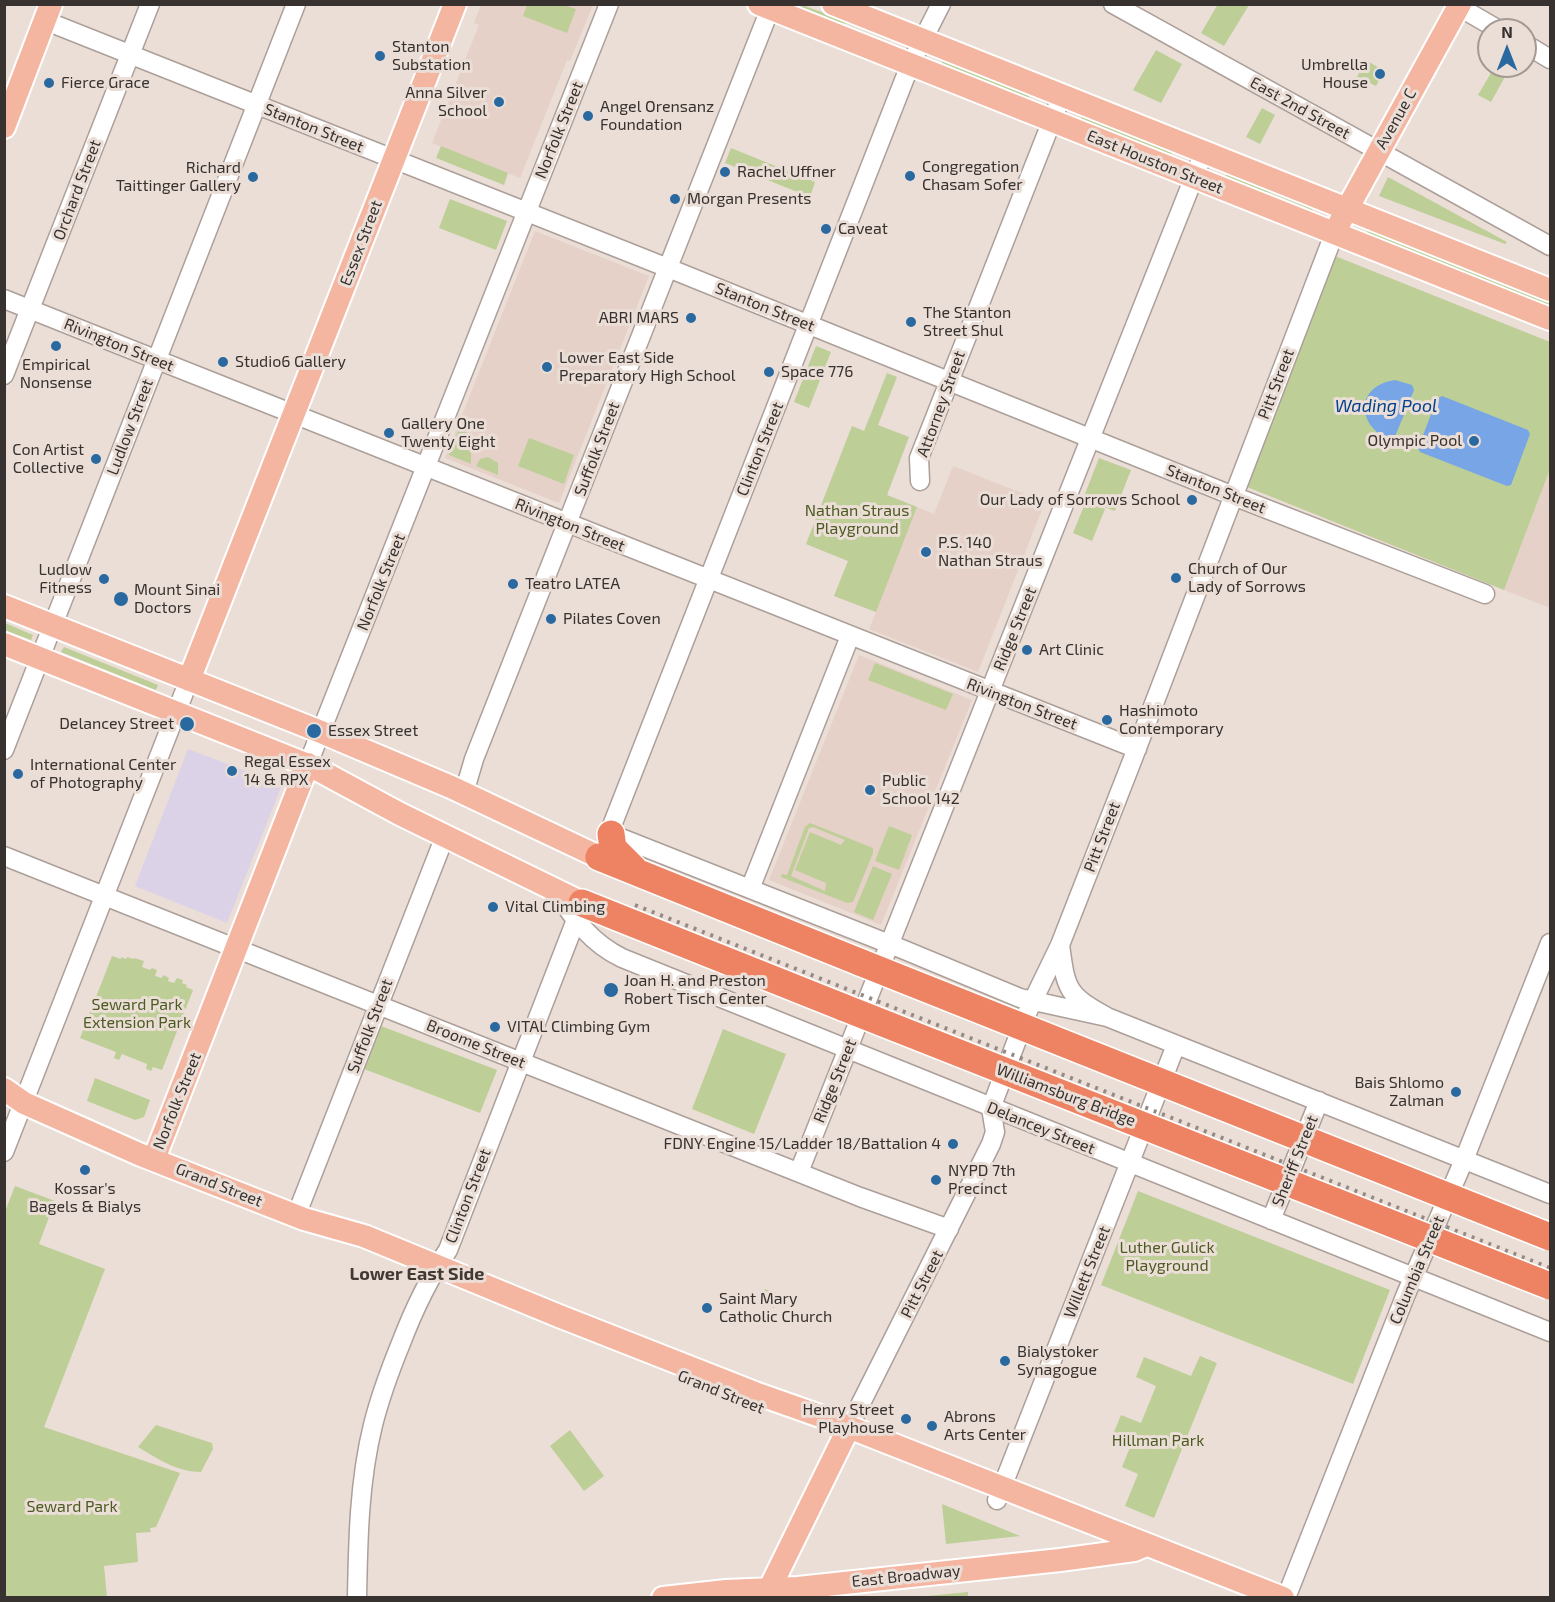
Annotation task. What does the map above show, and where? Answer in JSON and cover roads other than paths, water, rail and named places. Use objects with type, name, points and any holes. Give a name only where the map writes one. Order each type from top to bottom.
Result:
[{"type":"highway","points":[[605,846],[613,848],[637,872],[1551,1237]]},
{"type":"highway","name":"Williamsburg Bridge","points":[[579,912],[845,1008],[1551,1286]]},
{"type":"main road","name":"Essex Street","points":[[189,680],[455,4]]},
{"type":"main road","name":"East Houston Street","points":[[833,4],[1551,290]]},
{"type":"main road","name":"Avenue C","points":[[1334,234],[1457,5]]},
{"type":"main road","name":"East Houston Street","points":[[767,6],[1551,319]]},
{"type":"main road","points":[[4,127],[49,13]]},
{"type":"main road","points":[[4,606],[321,732],[464,793],[605,846]]},
{"type":"main road","name":"Delancey Street","points":[[4,644],[308,764],[445,836],[555,890],[579,912]]},
{"type":"main road","name":"Norfolk Street","points":[[154,1160],[308,764]]},
{"type":"main road","name":"Grand Street","points":[[4,1089],[24,1103],[154,1160],[300,1217],[364,1236],[433,1270],[999,1493],[1108,1527],[1146,1545],[1284,1598]]},
{"type":"main road","points":[[768,1593],[846,1433]]},
{"type":"main road","name":"East Broadway","points":[[665,1597],[726,1591],[768,1593],[1060,1560],[1134,1550],[1146,1545]]},
{"type":"street","name":"Orchard Street","points":[[4,375],[150,4]]},
{"type":"street","name":"Ludlow Street","points":[[4,750],[296,4]]},
{"type":"street","name":"Norfolk Street","points":[[308,764],[609,4]]},
{"type":"street","name":"Clinton Street","points":[[605,846],[910,65],[941,4]]},
{"type":"street","name":"East 2nd Street","points":[[1113,4],[1551,246]]},
{"type":"street","points":[[1457,5],[1479,18]]},
{"type":"street","name":"Suffolk Street","points":[[464,793],[474,759],[668,268],[767,6]]},
{"type":"street","name":"Stanton Street","points":[[49,13],[130,54],[1234,496],[1485,594]]},
{"type":"street","points":[[1537,50],[1551,58]]},
{"type":"street","name":"Attorney Street","points":[[920,481],[919,459],[1062,95]]},
{"type":"street","name":"Ridge Street","points":[[799,1172],[1204,152]]},
{"type":"street","name":"Pitt Street","points":[[846,1433],[991,1144],[995,1132],[991,1108],[1033,1002],[1060,945],[1137,749],[1334,234]]},
{"type":"street","name":"Rivington Street","points":[[4,299],[1137,749]]},
{"type":"street","points":[[750,889],[850,636]]},
{"type":"street","name":"Essex Street","points":[[4,1152],[189,680]]},
{"type":"street","name":"Suffolk Street","points":[[300,1217],[378,1005],[445,836]]},
{"type":"street","points":[[605,846],[750,889],[1033,1002],[1107,1017]]},
{"type":"street","name":"Broome Street","points":[[4,856],[520,1062],[949,1229]]},
{"type":"street","name":"Clinton Street","points":[[357,1598],[360,1516],[372,1427],[396,1355],[422,1291],[447,1250],[579,912]]},
{"type":"street","name":"Delancey Street","points":[[579,912],[597,943],[622,958],[1551,1332]]},
{"type":"street","name":"Columbia Street","points":[[1284,1598],[1551,943]]},
{"type":"street","points":[[1060,945],[1064,976],[1071,991],[1084,1004],[1107,1017],[1551,1194]]},
{"type":"street","name":"Willett Street","points":[[999,1493],[1176,1044]]},
{"type":"street","name":"Sheriff Street","points":[[1271,1220],[1319,1101]]},
{"type":"water","name":"Wading Pool","points":[[1395,380],[1412,385],[1414,390],[1394,439],[1390,440],[1371,425],[1366,416],[1365,407],[1367,398],[1373,390]]},
{"type":"water","name":"Olympic Pool","points":[[1442,396],[1528,430],[1530,434],[1511,485],[1507,486],[1420,452],[1418,448],[1437,399]]},
{"type":"railway","points":[[635,905],[1550,1268]]},
{"type":"place","name":"Stanton Substation","points":[[380,56]]},
{"type":"place","name":"Umbrella House","points":[[1380,74]]},
{"type":"place","name":"Fierce Grace","points":[[49,83]]},
{"type":"place","name":"Anna Silver School","points":[[499,102]]},
{"type":"place","name":"Angel Orensanz Foundation","points":[[588,116]]},
{"type":"place","name":"Rachel Uffner","points":[[725,172]]},
{"type":"place","name":"Congregation Chasam Sofer","points":[[910,176]]},
{"type":"place","name":"Richard Taittinger Gallery","points":[[253,177]]},
{"type":"place","name":"Morgan Presents","points":[[675,199]]},
{"type":"place","name":"Caveat","points":[[826,229]]},
{"type":"place","name":"ABRI MARS","points":[[691,318]]},
{"type":"place","name":"The Stanton Street Shul","points":[[911,322]]},
{"type":"place","name":"Empirical Nonsense","points":[[56,346]]},
{"type":"place","name":"Studio6 Gallery","points":[[223,362]]},
{"type":"place","name":"Lower East Side Preparatory High School","points":[[547,367]]},
{"type":"place","name":"Space 776","points":[[769,372]]},
{"type":"place","name":"Gallery One Twenty Eight","points":[[389,433]]},
{"type":"place","name":"Olympic Pool","points":[[1474,441]]},
{"type":"place","name":"Con Artist Collective","points":[[96,459]]},
{"type":"place","name":"Our Lady of Sorrows School","points":[[1192,500]]},
{"type":"place","name":"P.S. 140 Nathan Straus","points":[[926,552]]},
{"type":"place","name":"Church of Our Lady of Sorrows","points":[[1176,578]]},
{"type":"place","name":"Ludlow Fitness","points":[[104,579]]},
{"type":"place","name":"Teatro LATEA","points":[[513,584]]},
{"type":"place","name":"Mount Sinai Doctors","points":[[121,599]]},
{"type":"place","name":"Pilates Coven","points":[[551,619]]},
{"type":"place","name":"Art Clinic","points":[[1027,650]]},
{"type":"place","name":"Hashimoto Contemporary","points":[[1107,720]]},
{"type":"place","name":"Delancey Street","points":[[187,724]]},
{"type":"place","name":"Essex Street","points":[[314,731]]},
{"type":"place","name":"Regal Essex 14 & RPX","points":[[232,771]]},
{"type":"place","name":"International Center of Photography","points":[[18,774]]},
{"type":"place","name":"Public School 142","points":[[870,790]]},
{"type":"place","name":"Vital Climbing","points":[[493,907]]},
{"type":"place","name":"Joan H. and Preston Robert Tisch Center","points":[[611,990]]},
{"type":"place","name":"VITAL Climbing Gym","points":[[495,1027]]},
{"type":"place","name":"Bais Shlomo Zalman","points":[[1456,1092]]},
{"type":"place","name":"FDNY Engine 15/Ladder 18/Battalion 4","points":[[953,1144]]},
{"type":"place","name":"Kossar's Bagels & Bialys","points":[[85,1170]]},
{"type":"place","name":"NYPD 7th Precinct","points":[[936,1180]]},
{"type":"place","name":"Saint Mary Catholic Church","points":[[707,1308]]},
{"type":"place","name":"Bialystoker Synagogue","points":[[1005,1361]]},
{"type":"place","name":"Henry Street Playhouse","points":[[906,1419]]},
{"type":"place","name":"Abrons Arts Center","points":[[932,1426]]},
{"type":"district","name":"Lower East Side","points":[[417,1274]]},
{"type":"park label","name":"Nathan Straus Playground","points":[[857,520]]},
{"type":"park label","name":"Seward Park Extension Park","points":[[137,1014]]},
{"type":"park label","name":"Luther Gulick Playground","points":[[1167,1257]]},
{"type":"park label","name":"Hillman Park","points":[[1158,1441]]},
{"type":"park label","name":"Seward Park","points":[[72,1507]]}]
